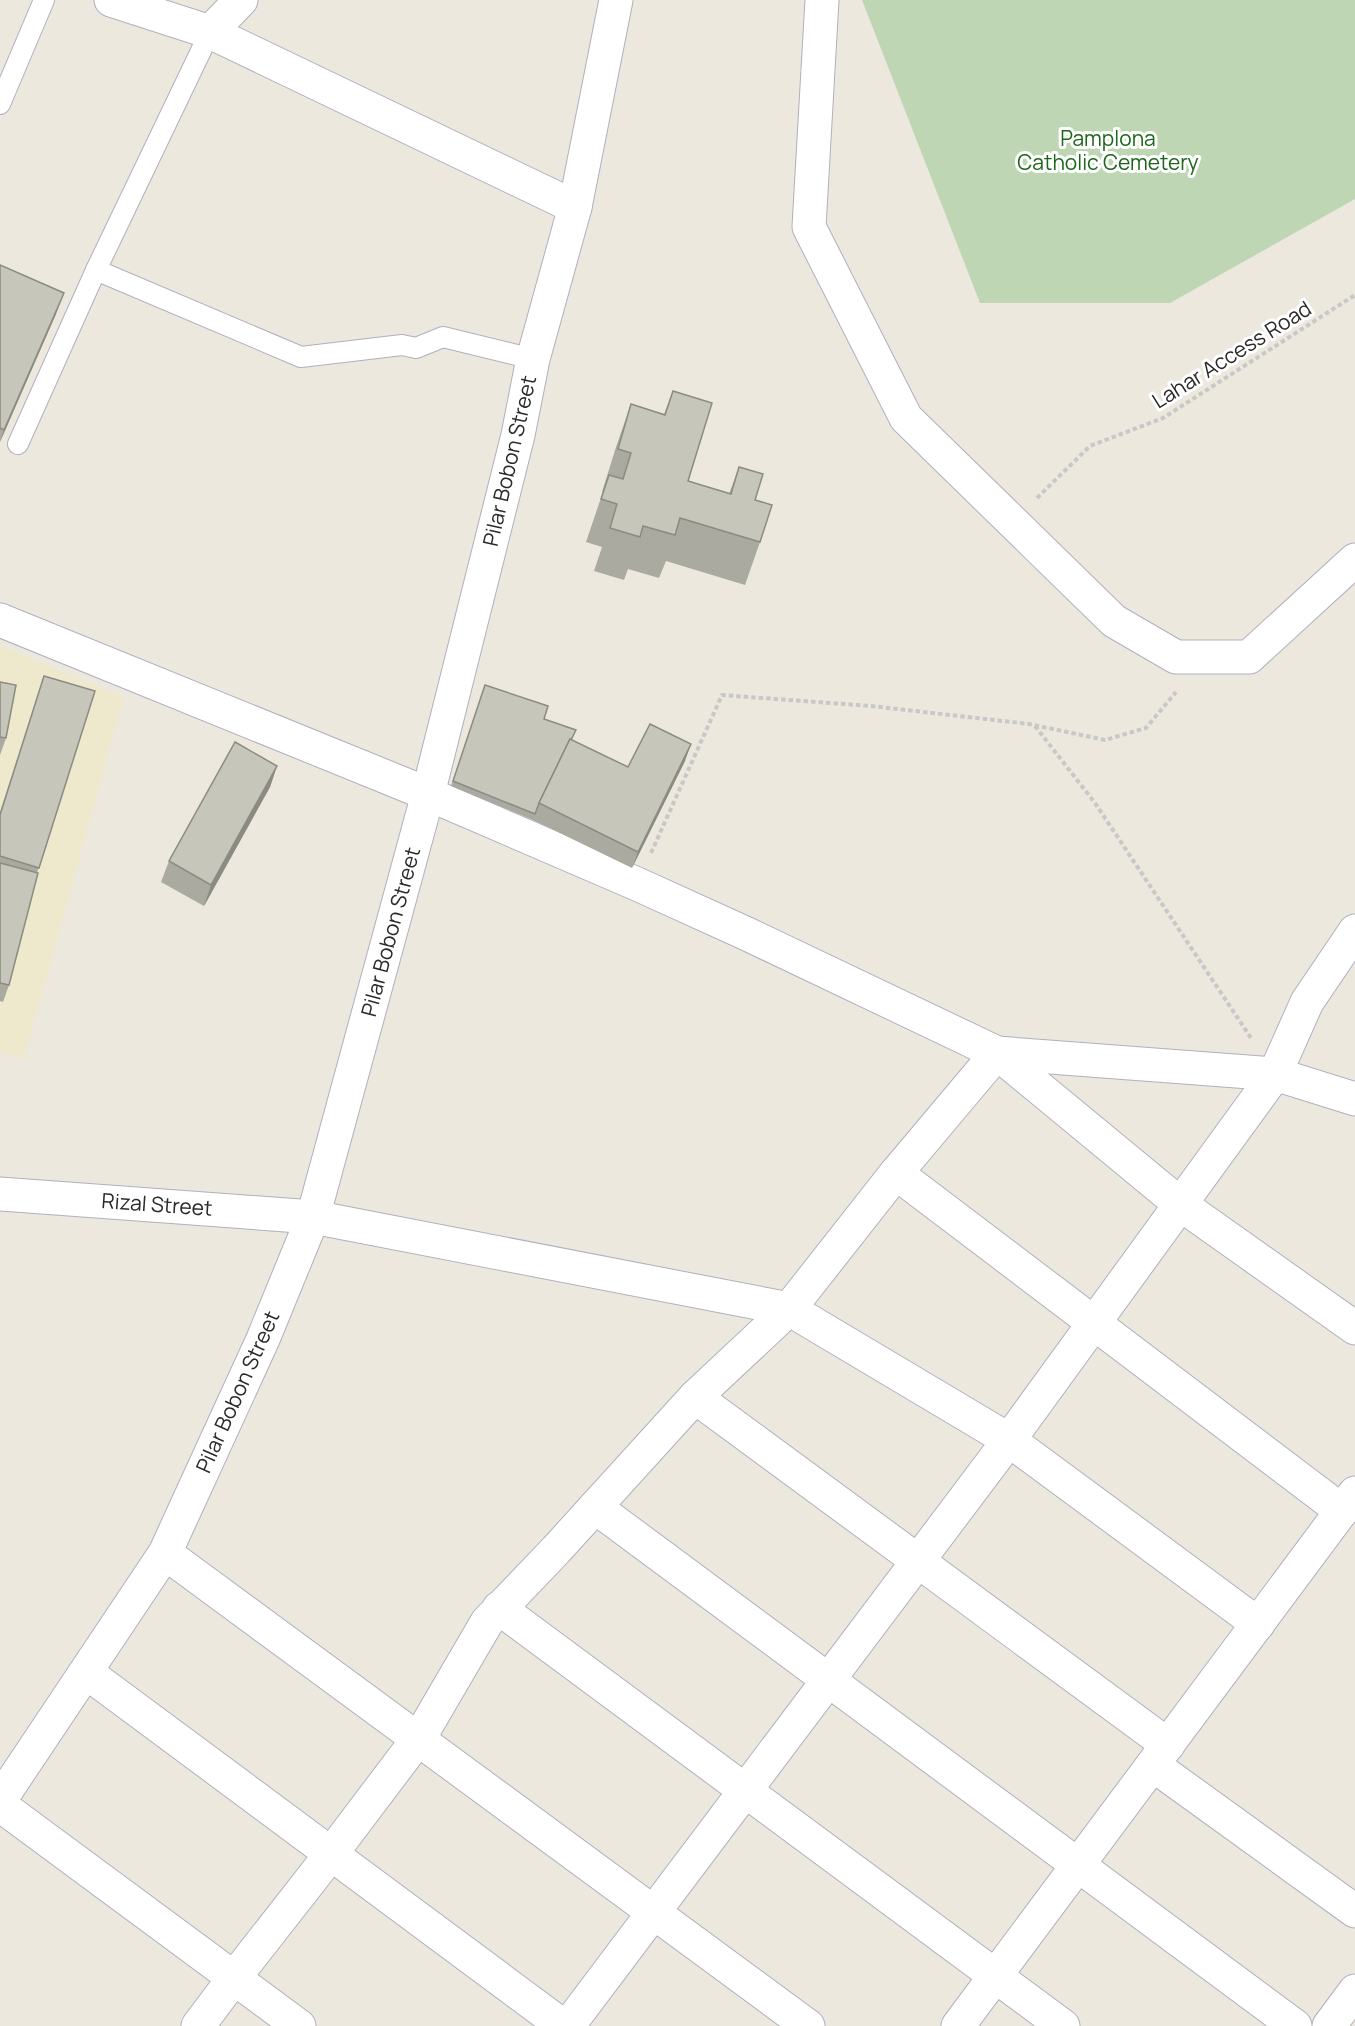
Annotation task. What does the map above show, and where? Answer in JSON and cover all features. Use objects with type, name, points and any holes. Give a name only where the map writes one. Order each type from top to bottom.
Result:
[{"type":"street","points":[[111,0],[210,32],[575,207]]},
{"type":"street","points":[[210,32],[241,0]]},
{"type":"street","name":"Pilar Bobon Street","points":[[0,1800],[165,1553],[263,1339],[313,1217],[428,794],[518,435],[533,359],[575,207],[616,0]]},
{"type":"street","points":[[822,0],[808,227],[906,418],[1113,621],[1176,657],[1249,657],[1355,560]]},
{"type":"street","points":[[0,620],[428,794],[637,884],[997,1053],[1180,1204],[1355,1328]]},
{"type":"street","points":[[568,2026],[1009,1440],[1275,1074],[1307,1002],[1355,931]]},
{"type":"street","points":[[997,1053],[1275,1074],[1355,1099]]},
{"type":"street","points":[[198,2026],[418,1739],[487,1622],[695,1396],[789,1309],[896,1173],[997,1053]]},
{"type":"street","points":[[896,1173],[1094,1323],[1348,1502],[958,2026]]},
{"type":"street","name":"Rizal Street","points":[[0,1194],[313,1217],[789,1309],[1009,1440],[1258,1624]]},
{"type":"street","points":[[695,1396],[918,1561],[1355,1911]]},
{"type":"street","points":[[595,1507],[1296,2026]]},
{"type":"street","points":[[165,1553],[808,2026]]},
{"type":"street","points":[[499,1608],[1063,2026]]},
{"type":"street","points":[[86,1672],[563,2026]]},
{"type":"street","points":[[0,1805],[298,2026]]},
{"type":"street","points":[[1329,2026],[1355,1990]]},
{"type":"lane","points":[[0,104],[44,0]]},
{"type":"lane","points":[[18,444],[96,270],[210,32]]},
{"type":"lane","points":[[96,270],[301,357],[402,345],[416,348],[443,337],[533,359]]},
{"type":"path","name":"Lahar Access Road","points":[[1013,523],[1090,446],[1163,418],[1355,295]]},
{"type":"path","points":[[637,884],[722,695],[871,706],[1035,726],[1105,740],[1146,728],[1191,674],[1194,657]]},
{"type":"path","points":[[1035,726],[1095,803],[1275,1074]]},
{"type":"shaded area","points":[[0,646],[124,697],[24,1059],[0,1053]]},
{"type":"green space","name":"Pamplona Catholic Cemetery","points":[[862,0],[1355,0],[1355,199],[1170,303],[980,303]]},
{"type":"building","points":[[0,265],[64,293],[4,430],[0,428]]},
{"type":"building","points":[[673,391],[712,403],[688,481],[731,494],[739,467],[763,474],[755,500],[772,505],[760,542],[680,518],[675,535],[643,526],[640,537],[610,528],[617,504],[601,499],[609,475],[623,479],[631,453],[618,449],[631,404],[665,415]]},
{"type":"building","points":[[44,676],[95,691],[39,868],[0,856],[0,815]]},
{"type":"building","points":[[0,682],[16,685],[6,738],[0,737]]},
{"type":"building","points":[[485,685],[548,706],[544,719],[576,730],[535,814],[453,781]]},
{"type":"building","points":[[650,724],[691,744],[638,852],[539,803],[570,739],[628,767]]},
{"type":"building","points":[[235,742],[277,766],[211,885],[169,861]]},
{"type":"building","points":[[0,863],[38,873],[9,985],[0,983]]}]
